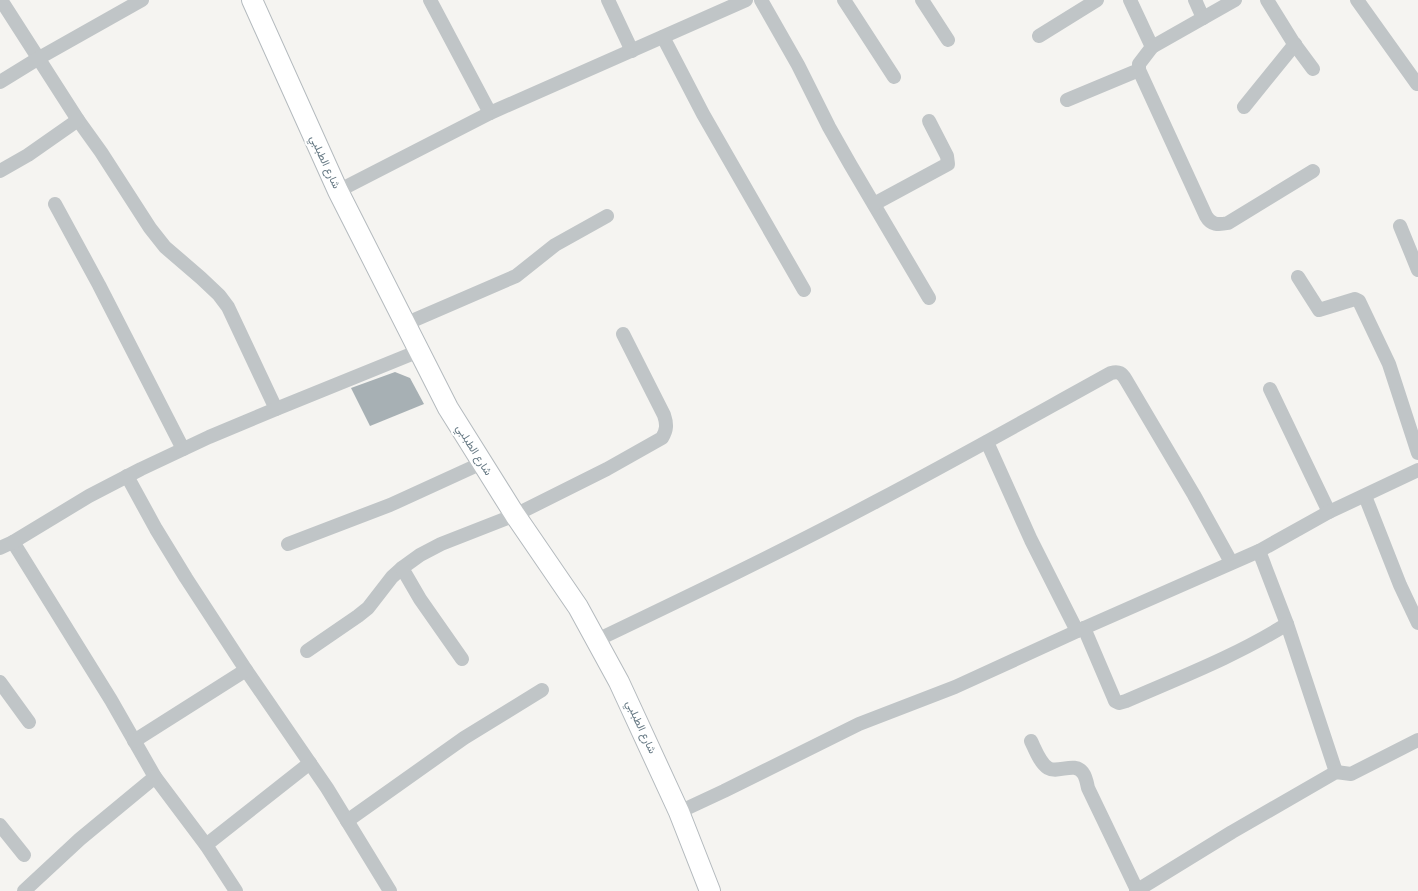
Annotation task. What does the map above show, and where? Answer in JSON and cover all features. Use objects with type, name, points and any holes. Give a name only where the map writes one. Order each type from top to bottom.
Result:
[{"type":"street","points":[[1,0],[150,228],[165,247],[219,295],[228,307],[276,409]]},
{"type":"street","points":[[0,82],[39,58],[142,0]]},
{"type":"street","name":"شارع الطبلبي","points":[[252,0],[338,191],[448,408],[515,515],[578,607],[597,640],[640,724],[679,812],[710,891]]},
{"type":"street","points":[[430,0],[490,113]]},
{"type":"street","points":[[608,0],[632,51]]},
{"type":"street","points":[[338,191],[490,113],[746,0]]},
{"type":"street","points":[[844,0],[894,77]]},
{"type":"street","points":[[922,0],[948,40]]},
{"type":"street","points":[[1039,36],[1097,0]]},
{"type":"street","points":[[1130,0],[1152,47]]},
{"type":"street","points":[[1195,0],[1203,18]]},
{"type":"street","points":[[1235,0],[1152,47],[1139,64],[1139,70],[1206,216],[1208,220],[1214,224],[1228,223],[1312,171]]},
{"type":"street","points":[[1267,0],[1313,69]]},
{"type":"street","points":[[1357,0],[1417,84]]},
{"type":"street","points":[[763,1],[798,65],[829,127],[929,298]]},
{"type":"street","points":[[663,37],[703,114],[804,290]]},
{"type":"street","points":[[1244,107],[1295,44]]},
{"type":"street","points":[[1067,100],[1139,70]]},
{"type":"street","points":[[0,171],[28,155],[78,120]]},
{"type":"street","points":[[874,204],[948,164],[947,156],[929,121]]},
{"type":"street","points":[[55,204],[184,449]]},
{"type":"street","points":[[405,324],[516,276],[555,246],[607,216]]},
{"type":"street","points":[[1400,226],[1418,270]]},
{"type":"street","points":[[1298,277],[1319,310],[1355,299],[1359,301],[1389,364],[1418,453]]},
{"type":"street","points":[[307,651],[368,608],[392,577],[420,555],[441,544],[515,515],[607,469],[662,438],[666,431],[664,415],[623,334]]},
{"type":"street","points":[[0,548],[13,542],[89,496],[184,449],[276,409],[419,351]]},
{"type":"street","points":[[597,640],[701,591],[876,502],[1111,373],[1116,372],[1122,374],[1194,495],[1231,562]]},
{"type":"street","points":[[1270,389],[1329,512]]},
{"type":"street","points":[[987,442],[1031,540],[1081,629],[1115,701],[1119,703],[1126,701],[1211,665],[1287,624]]},
{"type":"street","points":[[288,544],[390,505],[482,463]]},
{"type":"street","points":[[679,812],[859,724],[955,687],[1081,629],[1259,551],[1329,512],[1418,470]]},
{"type":"street","points":[[127,476],[186,578],[246,670],[310,763],[390,891]]},
{"type":"street","points":[[1364,496],[1400,585],[1418,623]]},
{"type":"street","points":[[13,542],[111,700],[155,777],[206,845],[236,891]]},
{"type":"street","points":[[1259,551],[1287,624],[1336,772]]},
{"type":"street","points":[[402,568],[420,599],[462,659]]},
{"type":"street","points":[[134,741],[246,670]]},
{"type":"street","points":[[0,682],[29,722]]},
{"type":"street","points":[[347,821],[464,738],[542,690]]},
{"type":"street","points":[[1031,742],[1048,768],[1058,770],[1070,768],[1083,772],[1088,788],[1136,891],[1232,832],[1336,772],[1351,774],[1418,740]]},
{"type":"street","points":[[206,845],[310,763]]},
{"type":"street","points":[[24,891],[80,839],[155,777]]},
{"type":"street","points":[[0,825],[24,855]]},
{"type":"building","points":[[395,372],[410,378],[424,404],[370,426],[351,388]]}]
